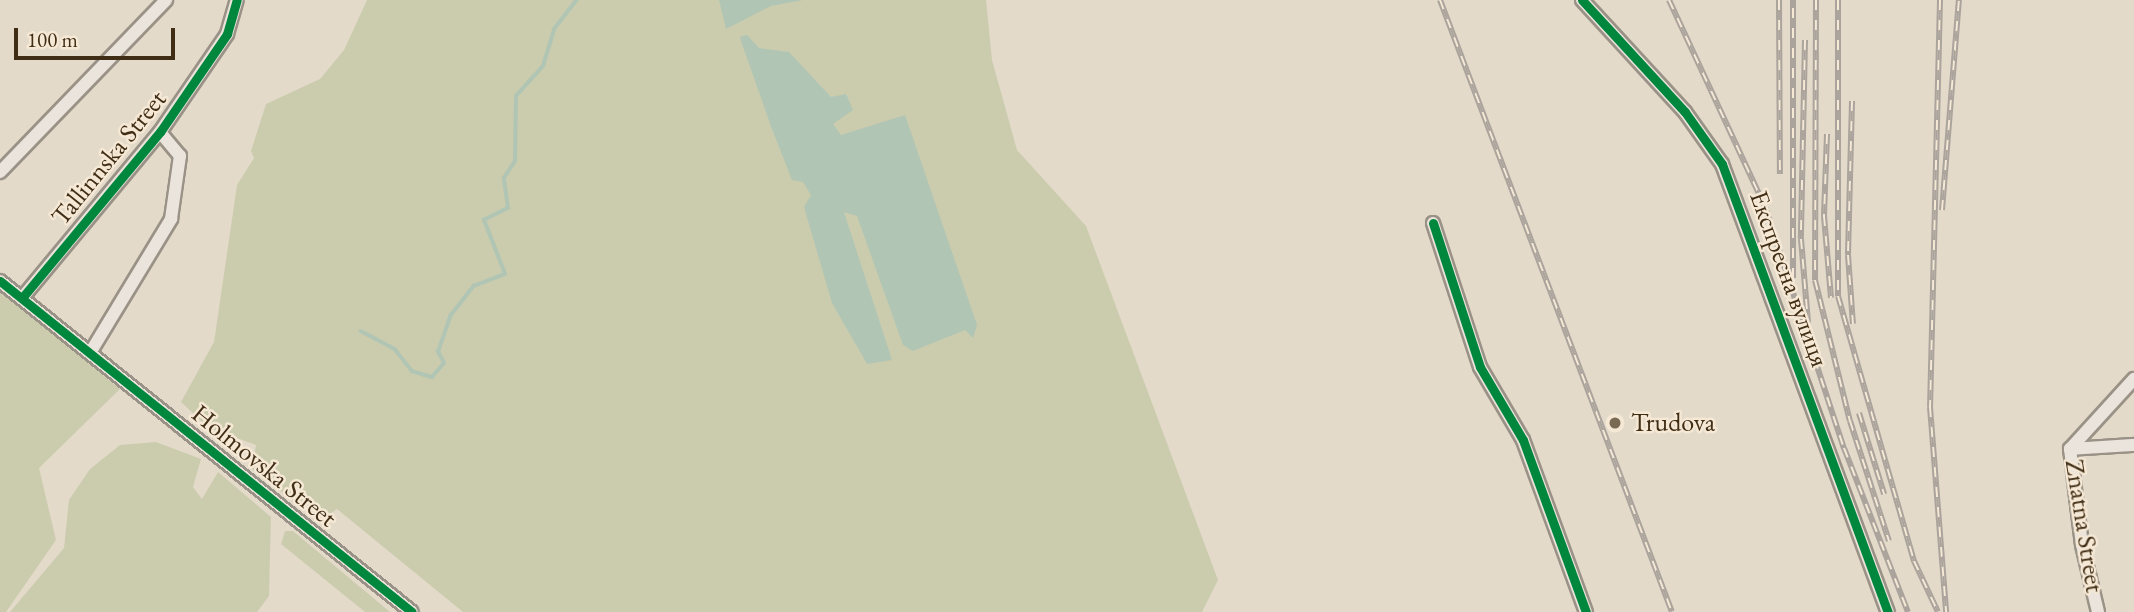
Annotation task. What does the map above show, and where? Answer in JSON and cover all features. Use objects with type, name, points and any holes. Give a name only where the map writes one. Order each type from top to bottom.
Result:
[{"type":"street","points":[[0,172],[166,0]]},
{"type":"street","name":"Tallinnska Street","points":[[22,298],[160,132],[227,34],[236,0]]},
{"type":"street","name":"Експресна вулиця","points":[[1582,0],[1685,111],[1722,164],[1888,612]]},
{"type":"street","points":[[90,353],[172,219],[180,156],[160,132]]},
{"type":"street","points":[[1433,223],[1480,367],[1523,440],[1586,612]]},
{"type":"street","name":"Holmovska Street","points":[[0,281],[412,612]]},
{"type":"street","name":"Znatna Street","points":[[2098,612],[2082,545],[2070,449],[2134,379]]},
{"type":"street","points":[[2070,449],[2134,444]]},
{"type":"shaded area","points":[[367,0],[986,0],[992,60],[1017,150],[1086,226],[1218,580],[1202,612],[463,612],[337,509],[319,521],[252,469],[256,445],[209,428],[181,402],[214,342],[237,185],[254,158],[251,151],[266,104],[320,79],[344,50]]},
{"type":"shaded area","points":[[719,0],[803,0],[771,6],[726,29]]},
{"type":"shaded area","points":[[747,35],[759,48],[789,52],[831,97],[846,94],[853,110],[833,124],[841,135],[905,115],[977,325],[973,338],[965,330],[913,351],[903,345],[857,216],[844,212],[892,360],[867,364],[832,303],[804,207],[811,195],[803,182],[792,180],[742,44],[740,37]]},
{"type":"shaded area","points":[[0,291],[120,389],[39,468],[56,540],[6,612],[0,612]]},
{"type":"shaded area","points":[[156,442],[201,459],[193,487],[202,499],[218,472],[271,517],[269,596],[257,612],[10,612],[64,548],[69,500],[90,469],[120,445]]},
{"type":"shaded area","points":[[285,531],[293,531],[390,612],[365,612],[281,544]]},
{"type":"waterway","points":[[361,331],[395,349],[412,371],[432,377],[444,363],[438,352],[451,315],[474,286],[505,274],[484,220],[508,208],[504,178],[515,161],[516,96],[543,66],[554,29],[577,0]]},
{"type":"railway","points":[[1440,0],[1672,612]]},
{"type":"railway","points":[[1669,0],[1765,207],[1844,448],[1908,612]]},
{"type":"railway","points":[[1779,0],[1780,174]]},
{"type":"railway","points":[[1793,0],[1793,278]]},
{"type":"railway","points":[[1816,0],[1815,280],[1850,421],[1889,541]]},
{"type":"railway","points":[[1838,0],[1838,296],[1914,561],[1938,612]]},
{"type":"railway","points":[[1940,0],[1930,407],[1946,612]]},
{"type":"railway","points":[[1942,210],[1959,0]]},
{"type":"railway","points":[[1805,40],[1801,239],[1808,323]]},
{"type":"railway","points":[[1852,101],[1848,255],[1853,324]]},
{"type":"railway","points":[[1827,134],[1824,216],[1831,298]]},
{"type":"railway","points":[[1859,413],[1884,494]]},
{"type":"cycle path","points":[[22,298],[160,132],[227,34],[237,0]]},
{"type":"cycle path","points":[[1582,0],[1685,112],[1722,164],[1888,612]]},
{"type":"cycle path","points":[[1433,223],[1480,367],[1523,440],[1586,612]]},
{"type":"cycle path","points":[[0,281],[412,612]]},
{"type":"place","name":"Trudova","points":[[1615,423]]}]
